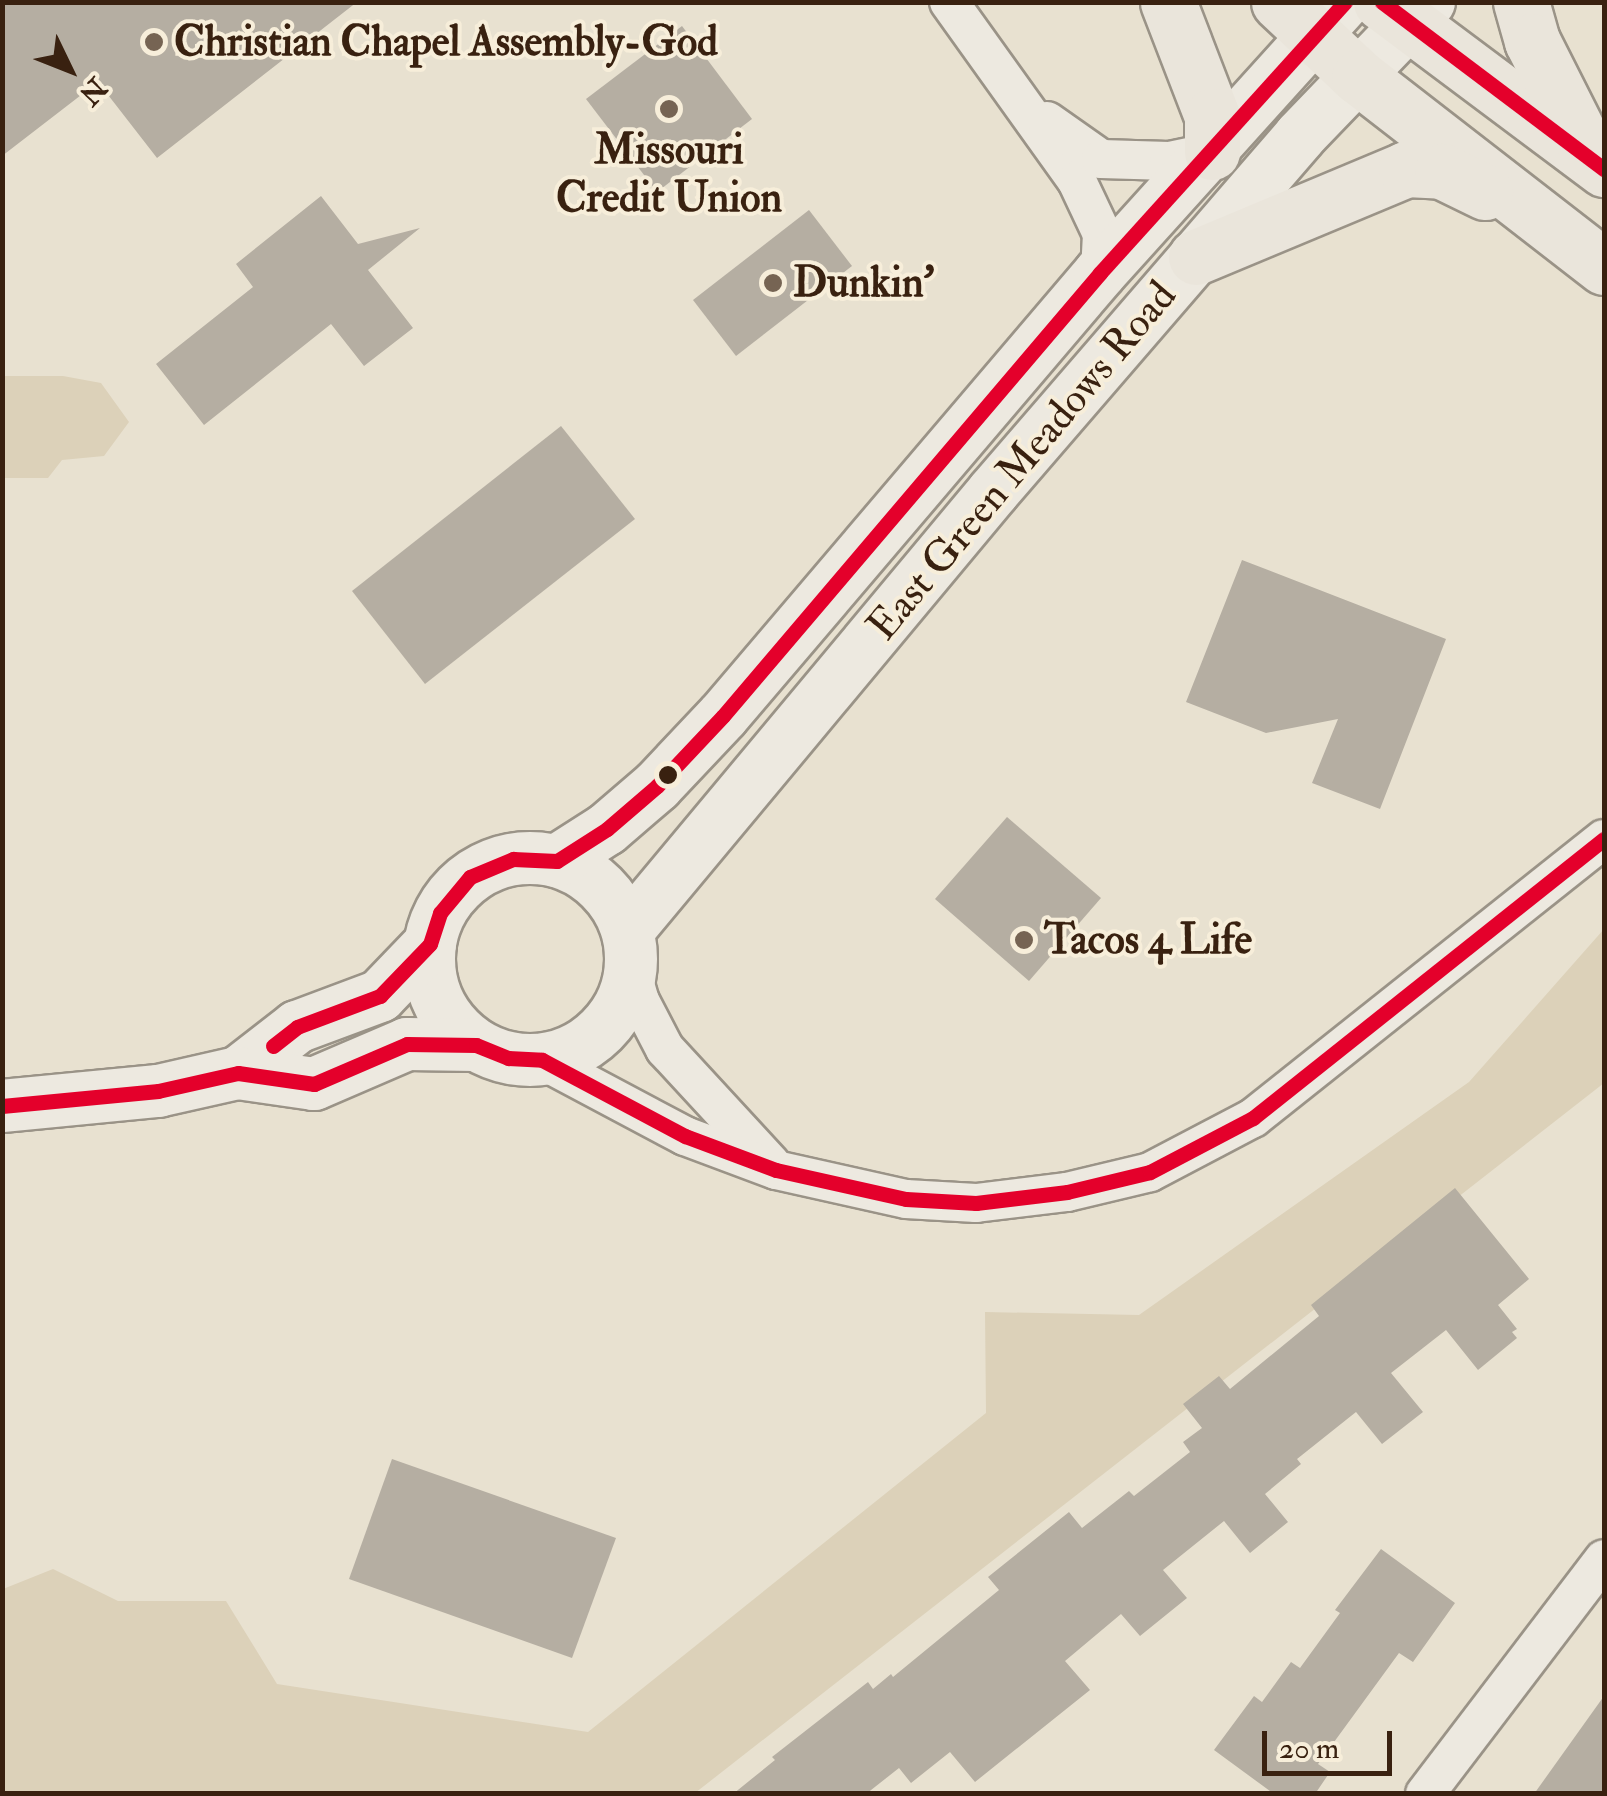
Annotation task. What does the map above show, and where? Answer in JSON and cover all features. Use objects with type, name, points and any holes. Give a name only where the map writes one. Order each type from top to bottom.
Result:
[{"type":"main road","points":[[1168,2],[1212,116],[1212,152]]},
{"type":"main road","points":[[1521,2],[1532,42],[1598,164]]},
{"type":"main road","points":[[1406,10],[1598,164]]},
{"type":"main road","points":[[1313,13],[1359,77],[1604,267]]},
{"type":"main road","points":[[1196,257],[1406,169],[1442,171],[1534,215]]},
{"type":"street","points":[[950,2],[1077,181],[1102,234],[1100,273]]},
{"type":"street","name":"East Green Meadows Road","points":[[630,950],[980,506],[1300,136],[1359,77],[1406,10]]},
{"type":"street","name":"East Green Meadows Road","points":[[558,861],[607,828],[657,786],[723,716],[1100,273],[1212,152],[1313,13]]},
{"type":"street","points":[[1020,97],[1070,141],[1101,158],[1169,161],[1212,152]]},
{"type":"street","points":[[776,1170],[665,1049],[640,1001],[630,950],[613,900],[589,876],[558,861],[513,858],[470,877],[440,912],[430,944],[430,973],[438,1002],[453,1026],[476,1045],[508,1058],[542,1060],[685,1136],[776,1170],[906,1200],[976,1202],[1067,1192],[1150,1172],[1253,1118],[1604,839]]},
{"type":"street","points":[[238,1073],[297,1027],[380,996],[430,944]]},
{"type":"street","points":[[542,1060],[592,1039],[611,1020],[625,996],[630,950]]},
{"type":"street","points":[[2,1106],[158,1092],[238,1073],[314,1084],[408,1044],[476,1045]]},
{"type":"street","points":[[1425,1794],[1604,1559]]},
{"type":"shaded area","points":[[2,376],[63,376],[101,383],[129,422],[104,456],[62,460],[48,478],[3,478]]},
{"type":"shaded area","points":[[1604,929],[1604,1083],[695,1793],[3,1794],[3,1589],[53,1569],[118,1601],[226,1601],[277,1684],[588,1732],[986,1413],[985,1312],[1139,1315],[1469,1082]]},
{"type":"building","name":"Christian Chapel Assembly-God","points":[[2,2],[357,2],[157,158],[98,82],[2,156]]},
{"type":"building","name":"Missouri Credit Union","points":[[682,26],[752,119],[657,192],[586,99]]},
{"type":"building","points":[[321,196],[358,244],[420,228],[368,270],[413,328],[364,366],[331,324],[204,425],[156,364],[253,287],[236,264]]},
{"type":"building","name":"Dunkin'","points":[[809,210],[852,266],[736,356],[693,300]]},
{"type":"building","points":[[561,426],[635,519],[425,684],[352,591]]},
{"type":"building","points":[[1242,560],[1446,639],[1380,809],[1312,783],[1338,719],[1266,733],[1186,702]]},
{"type":"building","name":"Tacos 4 Life","points":[[1007,817],[1101,898],[1029,981],[935,899]]},
{"type":"building","points":[[1455,1188],[1529,1279],[1498,1305],[1517,1329],[1512,1332],[1517,1338],[1478,1370],[1446,1330],[1391,1373],[1423,1412],[1382,1444],[1356,1412],[1297,1459],[1301,1464],[1265,1494],[1288,1522],[1250,1553],[1224,1521],[1163,1570],[1187,1598],[1140,1636],[1121,1614],[1065,1661],[1090,1690],[975,1782],[950,1752],[911,1783],[899,1768],[866,1794],[733,1794],[775,1760],[772,1757],[868,1682],[873,1689],[891,1674],[893,1677],[999,1590],[988,1577],[1069,1512],[1082,1528],[1129,1491],[1134,1496],[1190,1452],[1183,1442],[1202,1428],[1183,1404],[1219,1376],[1230,1389],[1319,1316],[1311,1305]]},
{"type":"building","points":[[392,1459],[616,1538],[572,1658],[349,1579]]},
{"type":"building","points":[[1381,1549],[1455,1603],[1413,1662],[1399,1653],[1318,1764],[1330,1772],[1315,1794],[1274,1794],[1214,1750],[1254,1696],[1262,1702],[1291,1662],[1300,1668],[1340,1613],[1335,1610]]},
{"type":"building","points":[[1604,1696],[1604,1794],[1534,1794]]},
{"type":"transit line","points":[[273,1046],[297,1027],[380,996],[430,944],[440,913],[470,877],[513,859],[557,861],[607,829],[657,786],[723,716],[1100,273],[1345,2]]},
{"type":"transit line","points":[[1382,2],[1604,169]]},
{"type":"transit line","points":[[2,1106],[158,1091],[238,1073],[314,1084],[407,1044],[476,1045],[508,1058],[542,1060],[685,1136],[776,1170],[906,1199],[976,1203],[1067,1192],[1150,1172],[1253,1118],[1604,839]]},
{"type":"place","name":"Christian Chapel Assembly-God","points":[[154,42]]},
{"type":"place","name":"Missouri Credit Union","points":[[669,109]]},
{"type":"place","name":"Dunkin'","points":[[773,283]]},
{"type":"place","name":"Tacos 4 Life","points":[[1024,940]]}]
